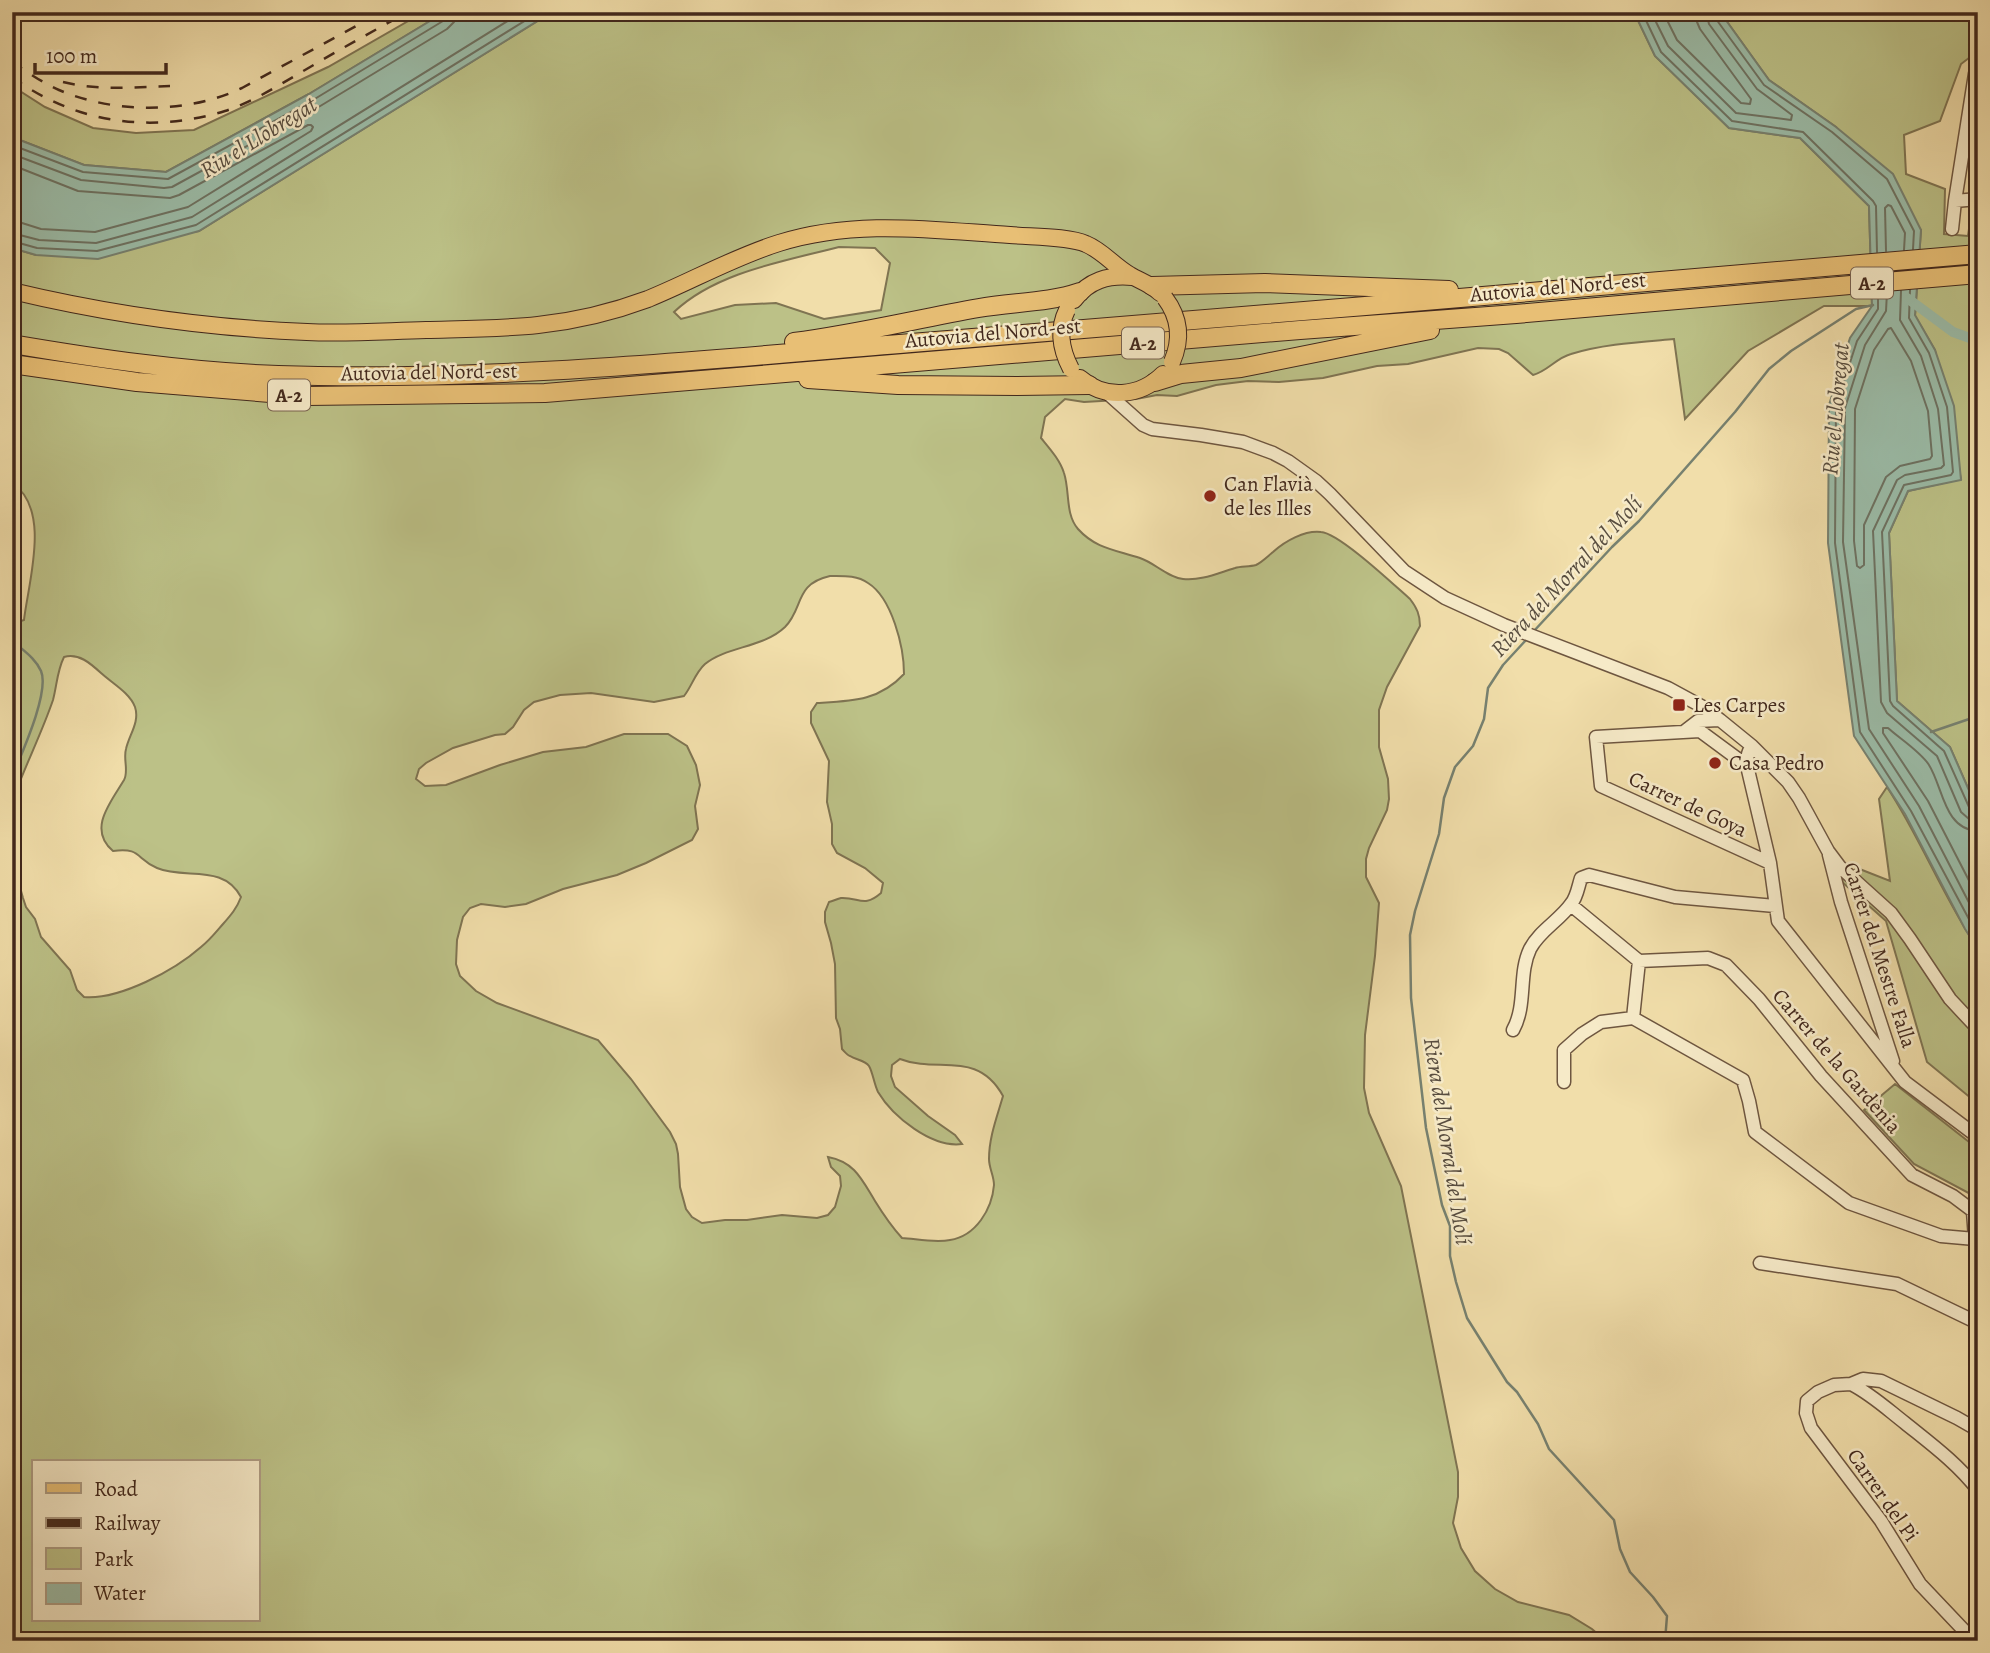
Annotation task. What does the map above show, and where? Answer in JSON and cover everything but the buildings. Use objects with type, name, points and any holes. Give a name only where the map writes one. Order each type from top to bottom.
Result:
[{"type":"highway","name":"Autovia del Nord-est","points":[[12,344],[138,363],[286,375],[422,377],[553,371],[1228,318],[1978,254]]},
{"type":"highway","name":"Autovia del Nord-est","points":[[12,364],[137,382],[307,396],[545,393],[1978,274]]},
{"type":"highway","points":[[1159,292],[1278,283],[1505,295]]},
{"type":"highway","points":[[703,359],[982,307],[1080,292]]},
{"type":"highway","points":[[1150,385],[1190,372],[1241,368],[1516,314]]},
{"type":"highway","points":[[770,374],[833,382],[898,385],[1088,384]]},
{"type":"main road","points":[[12,292],[139,316],[275,330],[331,332],[470,329],[540,325],[594,316],[650,298],[765,248],[794,238],[834,230],[886,227],[1077,241],[1098,250],[1132,277],[1159,292],[1175,314],[1179,331],[1172,362],[1150,385],[1120,394],[1106,392],[1088,384],[1071,369],[1064,355],[1061,331],[1067,310],[1080,292],[1098,280],[1118,276],[1132,277]]},
{"type":"main road","points":[[1098,250],[1102,263],[1098,280]]},
{"type":"street","points":[[1952,229],[1978,66]]},
{"type":"street","points":[[1955,201],[1978,199]]},
{"type":"street","points":[[1150,385],[1137,402],[1140,413],[1163,430]]},
{"type":"street","points":[[1106,392],[1143,425],[1152,429],[1242,442],[1288,461],[1330,494],[1387,554],[1423,585],[1466,609],[1687,698],[1720,720],[1752,746],[1788,782],[1800,798],[1828,851],[1852,879],[1895,919],[1939,984],[1978,1029]]},
{"type":"street","points":[[1685,731],[1692,721],[1687,698]]},
{"type":"street","name":"Carrer de Goya","points":[[1685,731],[1698,721],[1720,720]]},
{"type":"street","points":[[1733,730],[1770,863],[1778,921],[1905,1082],[1978,1138]]},
{"type":"street","name":"Carrer de Goya","points":[[1745,766],[1700,731],[1596,737],[1601,786],[1770,863]]},
{"type":"street","points":[[1745,766],[1748,751],[1752,746]]},
{"type":"street","name":"Carrer del Mestre Falla","points":[[1828,851],[1841,902],[1897,1071]]},
{"type":"street","points":[[1513,1030],[1520,1013],[1525,965],[1531,947],[1571,905],[1581,878],[1589,875],[1675,897],[1775,906]]},
{"type":"street","points":[[1571,905],[1639,961],[1633,1018]]},
{"type":"street","name":"Carrer de la Gardènia","points":[[1639,961],[1707,957],[1726,965],[1759,999],[1821,1076],[1912,1175],[1953,1196],[1973,1211],[1976,1242]]},
{"type":"street","points":[[1564,1082],[1564,1050],[1601,1022],[1633,1018],[1743,1080],[1755,1132],[1849,1203],[1941,1236],[1976,1242]]},
{"type":"street","points":[[1760,1263],[1897,1284],[1977,1323]]},
{"type":"street","points":[[1851,1384],[1863,1379],[1881,1381],[1978,1430]]},
{"type":"street","points":[[1851,1384],[1864,1391],[1951,1460],[1978,1490]]},
{"type":"street","name":"Carrer del Pi","points":[[1851,1384],[1834,1385],[1818,1392],[1807,1401],[1806,1413],[1811,1428],[1881,1521],[1920,1584],[1974,1641]]},
{"type":"green space","points":[[424,12],[445,12],[309,94],[166,172],[84,165],[12,137],[12,86],[45,107],[93,128],[136,133],[194,130],[328,67]]},
{"type":"green space","points":[[552,12],[1634,12],[1655,56],[1729,128],[1800,138],[1869,206],[1872,306],[1824,306],[1748,351],[1685,419],[1674,339],[1583,351],[1566,356],[1533,375],[1508,353],[1499,349],[1478,348],[1408,364],[1377,366],[1323,378],[1279,382],[1248,381],[1216,385],[1177,396],[1157,395],[1084,402],[1065,399],[1045,417],[1041,438],[1062,468],[1074,523],[1085,536],[1099,545],[1145,560],[1177,578],[1196,579],[1237,567],[1256,565],[1296,537],[1321,532],[1340,541],[1366,561],[1410,599],[1416,609],[1420,626],[1387,687],[1379,710],[1379,747],[1388,779],[1389,799],[1366,859],[1366,877],[1379,903],[1365,1035],[1364,1088],[1369,1113],[1401,1186],[1458,1472],[1458,1497],[1453,1523],[1461,1548],[1475,1571],[1495,1589],[1518,1602],[1569,1615],[1606,1641],[12,1641],[12,859],[26,907],[35,919],[41,937],[70,970],[77,990],[84,997],[98,997],[130,989],[177,965],[210,939],[238,905],[241,897],[233,886],[214,876],[157,868],[134,852],[113,851],[105,843],[102,834],[104,816],[124,780],[125,753],[136,713],[133,702],[125,693],[84,660],[64,657],[53,700],[12,802],[12,710],[19,683],[12,670],[12,624],[24,620],[33,567],[34,528],[31,510],[24,495],[12,483],[12,248],[36,255],[199,231]],"holes":[[[839,247],[875,248],[890,263],[881,310],[824,319],[776,303],[735,305],[681,319],[674,312],[710,287],[752,270]],[[830,576],[864,580],[884,600],[899,637],[904,674],[875,695],[817,703],[811,712],[811,723],[829,761],[827,802],[832,824],[832,844],[837,853],[865,868],[883,883],[881,893],[870,900],[840,898],[829,902],[825,912],[835,964],[836,1018],[842,1049],[869,1066],[878,1092],[893,1111],[914,1129],[938,1141],[962,1144],[955,1135],[895,1087],[891,1076],[892,1065],[900,1059],[914,1063],[956,1065],[981,1072],[1003,1096],[989,1151],[994,1185],[990,1203],[975,1227],[950,1240],[902,1238],[884,1216],[857,1173],[845,1163],[828,1157],[831,1167],[840,1176],[841,1186],[835,1207],[828,1215],[817,1218],[782,1215],[702,1223],[686,1209],[680,1187],[676,1144],[670,1132],[598,1040],[497,1003],[476,991],[460,976],[456,964],[457,940],[463,917],[470,908],[481,904],[505,907],[526,904],[563,889],[617,875],[692,840],[698,829],[695,806],[700,785],[696,765],[687,746],[668,734],[624,734],[586,747],[543,752],[446,785],[425,786],[416,779],[419,769],[426,763],[453,748],[505,734],[534,702],[560,695],[591,693],[654,702],[684,696],[705,664],[776,634],[791,620],[810,585]]]},
{"type":"green space","points":[[1720,12],[1978,12],[1978,51],[1961,64],[1940,121],[1904,135],[1906,174],[1945,189],[1944,234],[1968,236],[1970,222],[1978,221],[1978,811],[1950,747],[1897,701],[1889,533],[1908,491],[1961,479],[1935,350],[1915,316],[1921,230],[1836,127],[1769,80]]},
{"type":"green space","points":[[1887,787],[1978,949],[1978,1104],[1927,1062],[1886,921],[1841,881],[1857,868],[1890,881],[1879,799]]},
{"type":"green space","points":[[1895,1084],[1978,1149],[1978,1198],[1914,1164],[1864,1110]]},
{"type":"water","name":"Riu el Llobregat","points":[[445,12],[552,12],[199,231],[98,259],[36,255],[12,248],[12,137],[84,165],[166,172],[309,94]]},
{"type":"water","name":"Riu el Llobregat","points":[[1634,12],[1720,12],[1769,80],[1836,127],[1893,174],[1921,230],[1915,315],[1935,350],[1954,406],[1961,480],[1908,491],[1889,533],[1897,701],[1950,747],[1978,811],[1978,949],[1905,814],[1854,736],[1828,543],[1829,405],[1850,338],[1872,306],[1869,206],[1800,138],[1729,128],[1655,56]]},
{"type":"waterway","points":[[1907,298],[1953,332],[1978,341]]},
{"type":"waterway","name":"Riera del Morral del Molí","points":[[1533,632],[1639,521],[1735,412],[1769,369],[1791,351],[1856,309],[1873,305]]},
{"type":"waterway","name":"Riera del Morral del Molí","points":[[1526,640],[1503,665],[1488,688],[1484,719],[1473,746],[1455,767],[1444,798],[1439,834],[1410,935],[1411,998],[1426,1128],[1442,1205],[1450,1226],[1450,1256],[1467,1318],[1507,1382],[1517,1392],[1538,1424],[1549,1449],[1614,1520],[1620,1549],[1630,1572],[1667,1616],[1665,1641]]},
{"type":"waterway","points":[[12,642],[36,663],[43,681],[33,724],[12,777]]},
{"type":"waterway","points":[[1931,732],[1978,716]]},
{"type":"waterway","points":[[12,907],[18,924],[12,950]]},
{"type":"waterway","points":[[12,1268],[17,1281],[12,1294]]},
{"type":"railway","points":[[12,62],[59,90],[103,103],[151,108],[198,103],[242,88],[382,12]]},
{"type":"railway","points":[[12,77],[61,105],[114,120],[169,122],[197,118],[225,111],[256,98],[408,12]]},
{"type":"railway","points":[[63,82],[103,87],[170,86]]},
{"type":"place","name":"Can Flavià de les Illes","points":[[1210,496]]},
{"type":"place","name":"Les Carpes","points":[[1679,705]]},
{"type":"place","name":"Casa Pedro","points":[[1715,763]]}]
